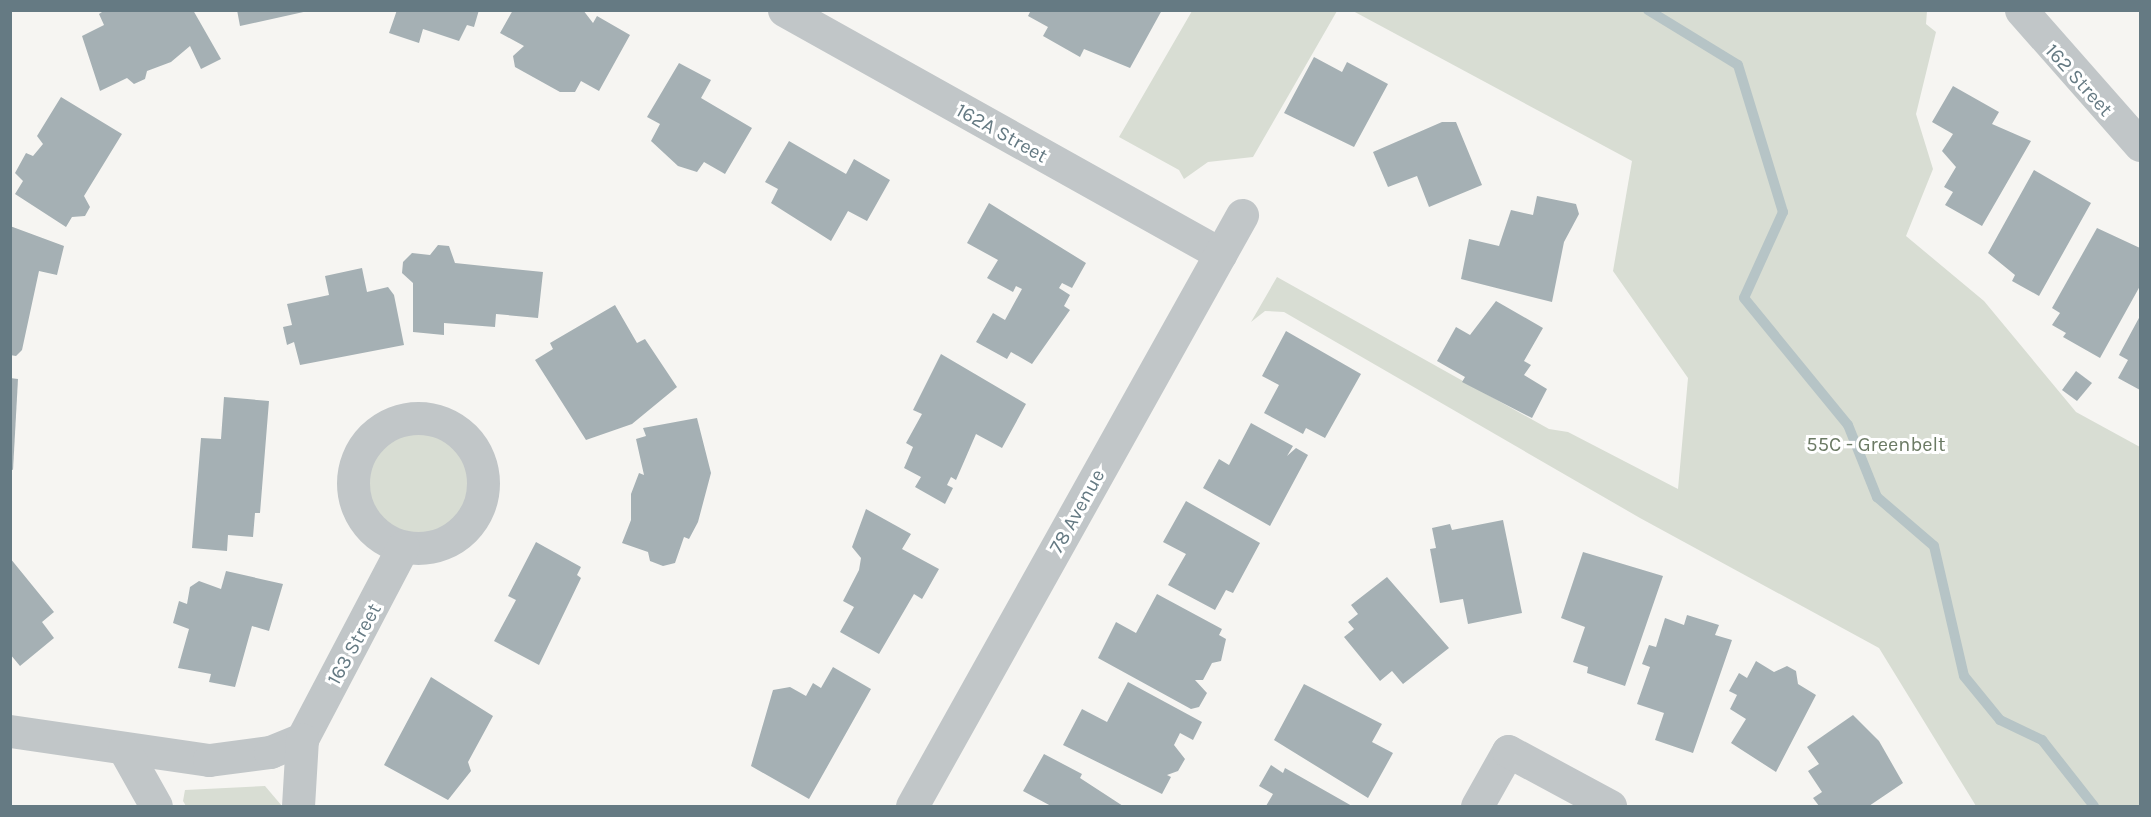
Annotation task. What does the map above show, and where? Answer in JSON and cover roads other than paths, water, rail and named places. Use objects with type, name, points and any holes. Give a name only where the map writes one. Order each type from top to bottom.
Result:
[{"type":"street","name":"162A Street","points":[[784,10],[1220,255]]},
{"type":"street","name":"162 Street","points":[[2021,10],[2140,146]]},
{"type":"street","name":"78 Avenue","points":[[912,807],[1242,214]]},
{"type":"street","name":"163 Street","points":[[298,807],[302,739],[403,547]]},
{"type":"street","points":[[10,730],[124,749],[235,759],[302,739]]},
{"type":"street","points":[[124,749],[156,807]]},
{"type":"street","points":[[1477,807],[1508,751],[1610,807]]},
{"type":"waterway","points":[[1648,10],[1738,65],[1783,212],[1744,298],[1848,425],[1877,497],[1934,546],[1964,676],[2000,720],[2042,740],[2094,806]]},
{"type":"park label","name":"55C - Greenbelt","points":[[1876,444]]}]
